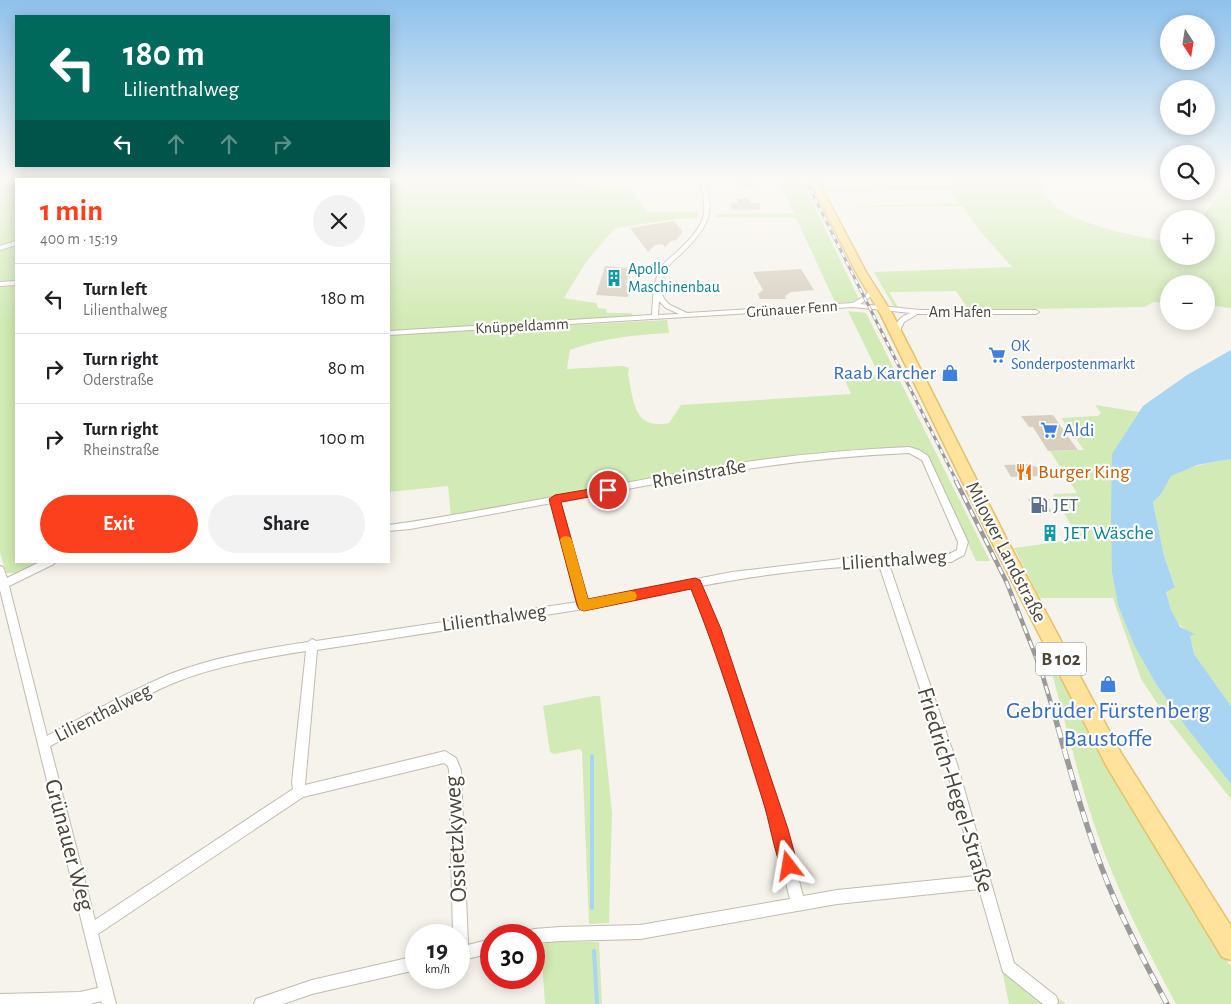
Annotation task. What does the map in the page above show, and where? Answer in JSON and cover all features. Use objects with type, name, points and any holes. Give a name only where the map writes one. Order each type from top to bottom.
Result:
[{"type":"main road","name":"Milower Landstraße","points":[[839,228],[884,309],[998,538],[1114,760],[1231,948]]},
{"type":"street","points":[[655,318],[661,274],[666,265],[691,241],[700,228]]},
{"type":"street","points":[[0,248],[15,243]]},
{"type":"street","points":[[0,284],[15,283]]},
{"type":"street","points":[[854,305],[868,296],[872,289]]},
{"type":"street","name":"Grünauer Fenn","points":[[658,291],[660,299],[670,309],[701,315]]},
{"type":"street","name":"Grünauer Fenn","points":[[655,318],[854,305],[884,309]]},
{"type":"street","name":"Am Hafen","points":[[884,309],[920,312],[1036,312]]},
{"type":"street","points":[[896,333],[898,323],[904,317],[920,312]]},
{"type":"street","name":"Knüppeldamm","points":[[390,333],[655,318]]},
{"type":"street","name":"Rheinstraße","points":[[390,528],[451,520],[744,465],[859,451],[908,450],[921,454],[925,458],[963,542],[961,552]]},
{"type":"street","points":[[555,499],[584,605]]},
{"type":"street","name":"Lilienthalweg","points":[[43,744],[136,695],[174,678],[244,658],[312,644],[584,605],[791,568],[849,562],[950,558],[961,552]]},
{"type":"street","name":"Friedrich-Hegel-Straße","points":[[883,560],[952,764],[1008,967],[1051,1001]]},
{"type":"street","points":[[0,570],[2,588],[47,563]]},
{"type":"street","points":[[695,584],[714,629],[760,767],[780,829],[798,903]]},
{"type":"street","name":"Grünauer Weg","points":[[2,588],[21,650],[107,998]]},
{"type":"street","points":[[300,792],[298,782],[312,644]]},
{"type":"street","name":"Ossietzkyweg","points":[[219,846],[300,792],[426,761],[449,759],[455,770],[459,924]]},
{"type":"street","name":"Grünauer Weg","points":[[91,931],[219,846]]},
{"type":"street","points":[[545,934],[557,932],[621,934],[640,932],[798,903],[885,890],[983,882]]},
{"type":"street","points":[[261,1004],[312,986],[405,965]]},
{"type":"street","points":[[0,1001],[107,998]]},
{"type":"green space","points":[[0,228],[15,228],[15,242],[0,247]]},
{"type":"green space","points":[[390,228],[616,228],[586,262],[564,298],[596,303],[598,308],[606,309],[607,313],[631,313],[634,317],[390,331]]},
{"type":"green space","points":[[801,228],[825,228],[859,299],[844,303],[835,302]]},
{"type":"green space","points":[[977,228],[1104,228],[1160,240],[1160,265],[1215,265],[1215,228],[1231,228],[1231,308],[1215,306],[1215,275],[1160,275],[1160,302],[1154,302],[1144,307],[969,310],[956,291],[889,292],[899,309],[894,307],[874,272],[1012,267]]},
{"type":"green space","points":[[15,244],[15,282],[0,282],[0,249]]},
{"type":"green space","points":[[0,285],[15,285],[15,563],[40,563],[17,573],[6,573],[0,552]]},
{"type":"green space","points":[[848,311],[866,313],[990,561],[976,561],[929,459],[908,448],[858,449],[745,463],[564,494],[451,516],[448,486],[390,492],[390,335],[667,320],[669,333],[619,338],[570,350],[567,369],[623,366],[629,368],[628,374],[637,412],[648,422],[657,424],[669,423],[681,405],[851,394],[844,378],[879,375]]},
{"type":"green space","points":[[1095,405],[1139,412],[1112,455],[1112,573],[1118,605],[1134,645],[1156,684],[1186,727],[1231,784],[1231,799],[1169,721],[1141,679],[1113,598],[1040,598],[1014,548],[1079,539],[1053,494],[1077,493],[1050,451],[1084,450],[1061,418],[1098,416],[1101,413]]},
{"type":"green space","points":[[1231,459],[1231,706],[1194,654],[1190,636],[1194,634],[1177,622],[1172,612],[1166,591],[1175,586],[1164,556],[1153,501],[1169,478],[1176,473],[1200,465]]},
{"type":"green space","points":[[1053,657],[1099,755],[1231,967],[1231,1004],[1176,1004],[1153,960],[1121,893],[1087,804],[1048,658]]},
{"type":"green space","points":[[600,696],[612,813],[609,923],[589,924],[582,752],[580,749],[554,754],[550,752],[543,706]]},
{"type":"green space","points":[[599,942],[602,1004],[545,1004],[546,943]]},
{"type":"green space","points":[[1000,960],[1013,963],[1066,1004],[1009,1004]]},
{"type":"water","points":[[1231,350],[1231,459],[1197,465],[1171,476],[1161,494],[1153,502],[1164,556],[1175,587],[1166,592],[1171,610],[1180,627],[1195,634],[1190,636],[1194,654],[1231,706],[1231,784],[1186,727],[1156,684],[1134,645],[1118,605],[1112,573],[1111,517],[1112,454],[1143,406],[1187,375]]},
{"type":"building","points":[[630,228],[680,228],[683,232],[676,240],[671,241],[665,247],[662,244],[655,245],[648,252]]},
{"type":"building","name":"Apollo Maschinenbau","points":[[605,266],[630,268],[626,285],[631,285],[628,297],[596,295]]},
{"type":"building","points":[[801,269],[814,290],[791,292],[785,296],[786,299],[760,299],[758,294],[763,290],[753,272]]},
{"type":"building","name":"Aldi","points":[[1053,415],[1078,450],[1048,451],[1033,427],[1029,427],[1021,416]]},
{"type":"building","name":"Burger King","points":[[1028,464],[1037,467],[1043,476],[1011,477],[1004,465]]},
{"type":"building","name":"JET","points":[[1028,499],[1043,499],[1052,512],[1036,512]]},
{"type":"waterway","points":[[592,756],[592,908]]},
{"type":"waterway","points":[[594,951],[597,1004]]},
{"type":"railway","points":[[830,228],[957,482]]},
{"type":"railway","points":[[956,481],[1007,583],[1041,670],[1052,707]]},
{"type":"railway","points":[[1052,706],[1071,774],[1108,884],[1167,1004]]},
{"type":"slow traffic","points":[[566,540],[584,605],[631,596]]},
{"type":"place","name":"Apollo Maschinenbau","points":[[614,278]]},
{"type":"place","name":"OK Sonderpostenmarkt","points":[[997,355]]},
{"type":"place","name":"Raab Karcher","points":[[950,373]]},
{"type":"place","name":"Aldi","points":[[1049,430]]},
{"type":"place","name":"Burger King","points":[[1024,472]]},
{"type":"place","name":"JET","points":[[1039,505]]},
{"type":"place","name":"JET Wäsche","points":[[1050,533]]},
{"type":"place","name":"Gebrüder Fürstenberg Baustoffe","points":[[1108,684]]},
{"type":"route","points":[[608,490],[555,499],[584,605],[695,584],[714,629],[760,767],[780,829],[789,866]]}]
